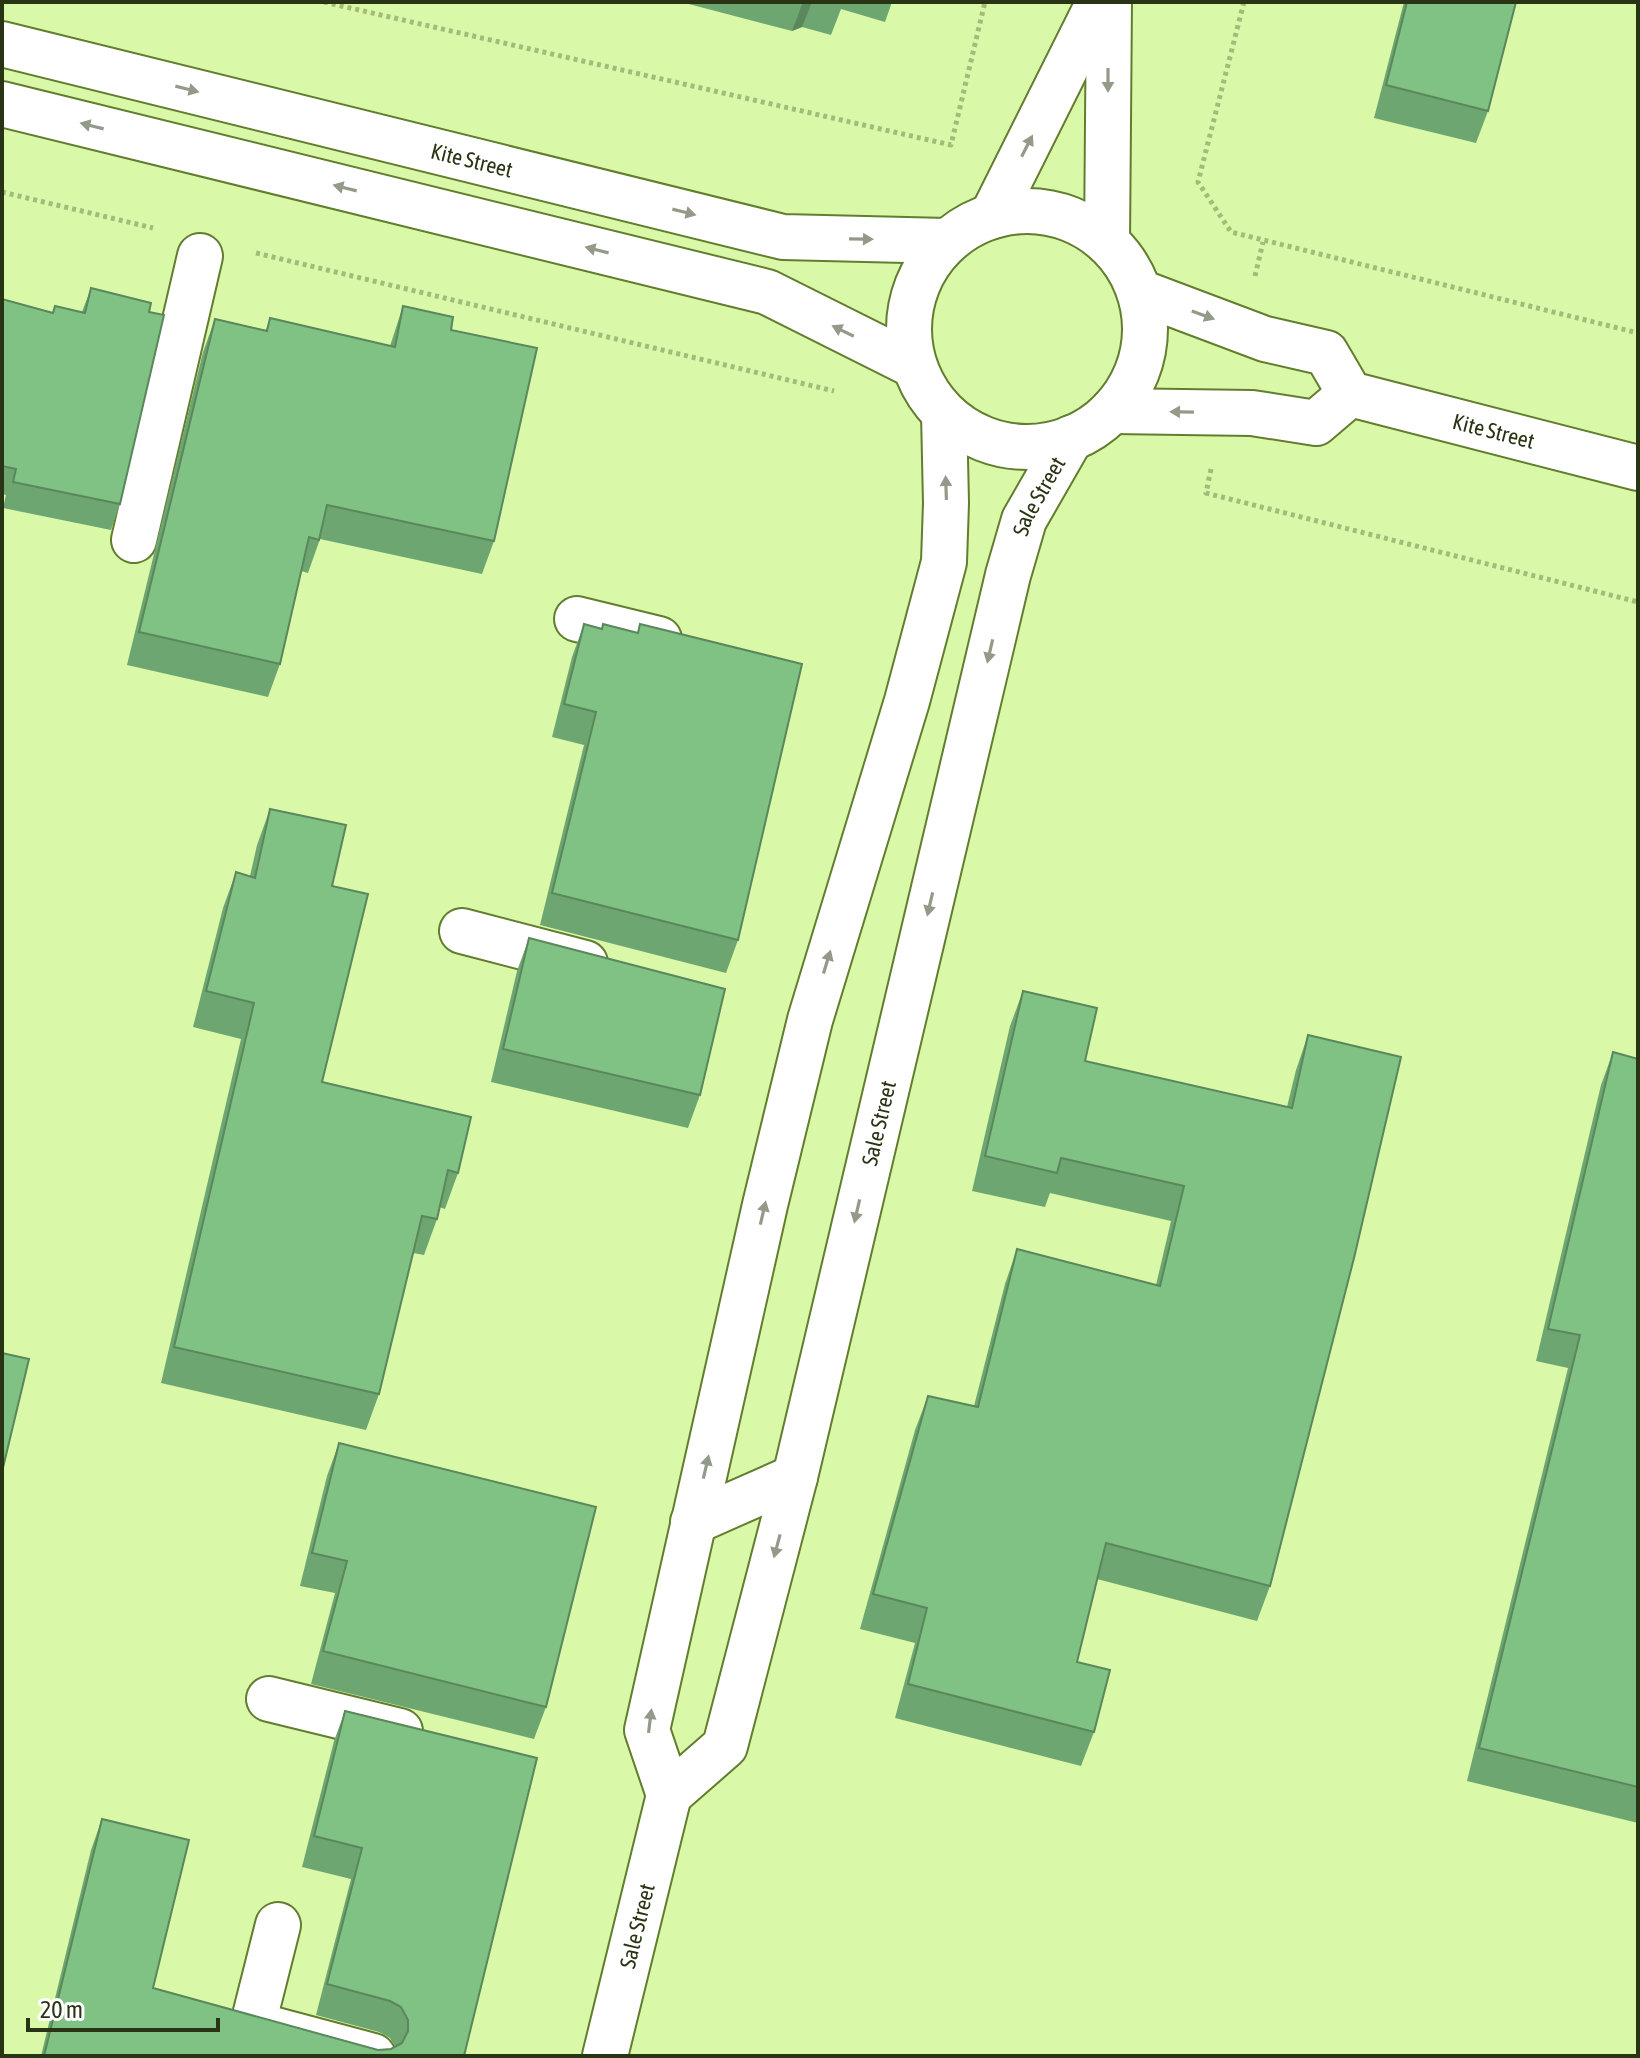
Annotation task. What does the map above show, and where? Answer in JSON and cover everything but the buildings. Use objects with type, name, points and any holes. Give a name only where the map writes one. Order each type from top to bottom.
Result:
[{"type":"street","points":[[992,216],[1099,2]]},
{"type":"street","points":[[1107,242],[1109,2]]},
{"type":"street","name":"Kite Street","points":[[2,44],[783,237],[947,241]]},
{"type":"street","points":[[2,104],[767,292],[913,365]]},
{"type":"street","points":[[1033,211],[1072,219],[1107,242],[1127,264],[1140,292],[1146,323],[1143,355],[1132,385],[1112,411],[1093,427],[1071,438],[1038,447],[1004,445],[972,434],[944,414],[926,391],[913,365],[908,332],[912,298],[925,267],[947,241],[968,226],[992,216],[1033,211]]},
{"type":"street","points":[[134,540],[200,256]]},
{"type":"street","points":[[1112,411],[1252,413],[1316,423],[1350,394],[1326,353],[1265,339],[1140,292]]},
{"type":"street","name":"Kite Street","points":[[1350,394],[1638,468]]},
{"type":"street","points":[[669,1795],[647,1730],[765,1205],[810,1020],[907,701],[944,562],[944,414]]},
{"type":"street","name":"Sale Street","points":[[605,2056],[669,1795],[725,1746],[795,1477],[1008,575],[1024,520],[1071,438]]},
{"type":"street","points":[[577,619],[700,649]]},
{"type":"street","points":[[462,931],[629,974]]},
{"type":"street","points":[[693,1522],[795,1477]]},
{"type":"street","points":[[269,1699],[434,1740]]},
{"type":"street","points":[[278,1925],[253,2024],[373,2056]]},
{"type":"path","points":[[324,2],[951,145],[985,2]]},
{"type":"path","points":[[1244,2],[1198,182],[1231,232],[1638,333]]},
{"type":"path","points":[[2,192],[157,229]]},
{"type":"path","points":[[1243,330],[1263,242]]},
{"type":"path","points":[[242,250],[835,391]]},
{"type":"path","points":[[1223,413],[1206,493],[1638,602]]}]
